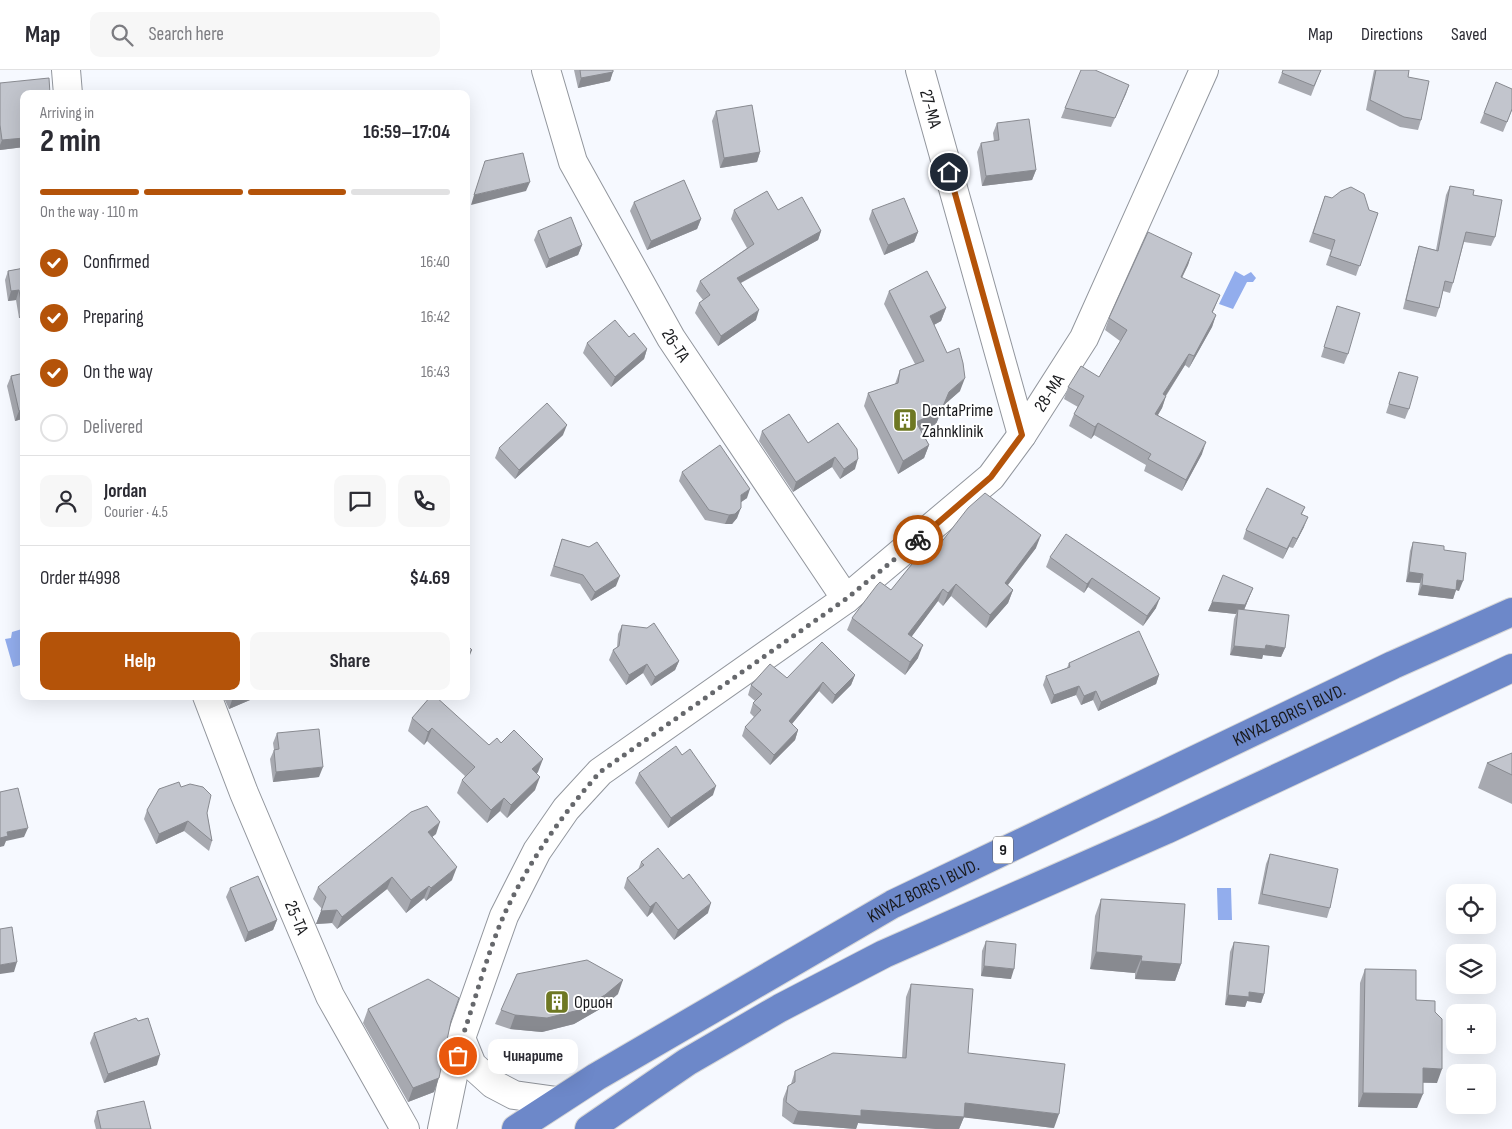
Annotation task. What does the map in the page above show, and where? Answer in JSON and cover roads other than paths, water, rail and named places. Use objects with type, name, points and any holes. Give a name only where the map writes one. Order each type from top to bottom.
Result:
[{"type":"highway","name":"KNYAZ BORIS I BLVD.","points":[[516,1129],[557,1101],[893,904],[979,861],[1393,665],[1512,612]]},
{"type":"highway","points":[[589,1129],[687,1062],[797,999],[884,954],[1166,830],[1512,668]]},
{"type":"highway","points":[[1166,830],[1512,688]]},
{"type":"street","points":[[66,70],[68,90]]},
{"type":"street","name":"26-ТА","points":[[546,70],[573,162],[671,338],[846,599]]},
{"type":"street","name":"27-МА","points":[[920,70],[1022,435]]},
{"type":"street","name":"28-МА","points":[[442,1129],[462,1038],[504,916],[537,851],[566,810],[600,772],[846,599],[991,477],[1022,435],[1084,338],[1204,70]]},
{"type":"street","name":"25-ТА","points":[[209,700],[244,793],[330,996],[406,1129]]},
{"type":"street","points":[[462,1038],[472,1065],[493,1084],[514,1095],[557,1101]]},
{"type":"water","points":[[1235,271],[1244,276],[1251,272],[1256,278],[1253,282],[1247,282],[1233,309],[1219,304]]},
{"type":"water","points":[[20,630],[20,665],[13,667],[5,639],[11,638],[12,632]]},
{"type":"water","points":[[1217,888],[1231,888],[1232,920],[1218,920]]},
{"type":"place","name":"DentaPrime Zahnklinik","points":[[905,420]]},
{"type":"place","name":"Орион","points":[[557,1002]]},
{"type":"place","name":"Чинарите","points":[[458,1056]]}]
